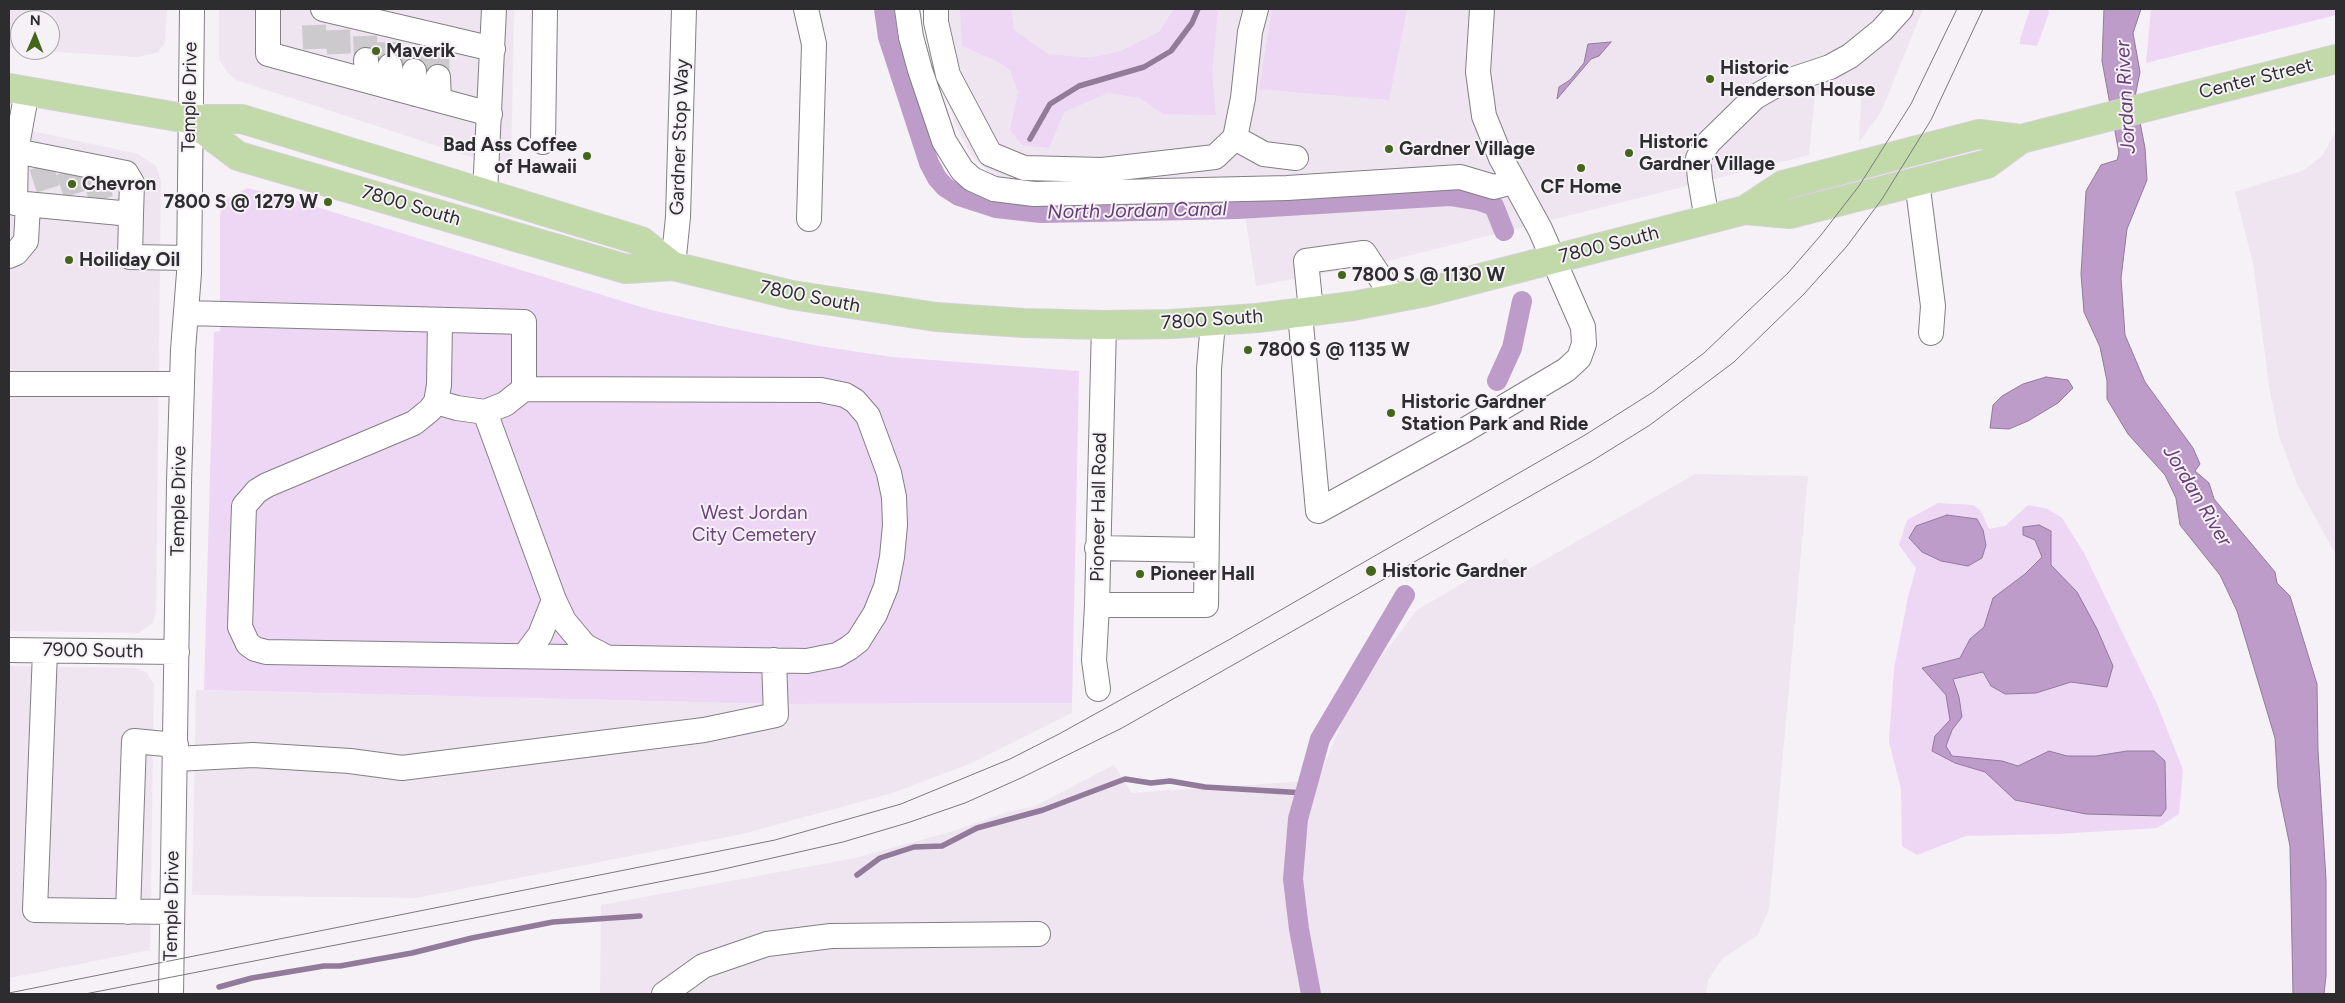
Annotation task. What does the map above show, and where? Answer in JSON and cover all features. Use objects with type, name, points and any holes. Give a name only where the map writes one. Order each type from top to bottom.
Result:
[{"type":"main road","name":"Center Street","points":[[2177,100],[2336,59]]},
{"type":"main road","name":"7800 South","points":[[18,90],[190,118],[242,118],[640,241],[673,266]]},
{"type":"main road","name":"7800 South","points":[[190,118],[238,156],[626,268],[673,266],[792,295],[893,312],[984,321],[1104,325],[1213,322],[1306,312],[1394,298],[1745,210],[1783,185],[1979,134],[2021,139],[2177,100]]},
{"type":"main road","name":"7800 South","points":[[1745,210],[1790,214],[1987,164],[2021,139]]},
{"type":"street","name":"Temple Drive","points":[[171,994],[181,384],[188,258],[192,9]]},
{"type":"street","points":[[268,9],[268,54],[315,58],[438,88],[490,114]]},
{"type":"street","points":[[485,193],[494,9]]},
{"type":"street","points":[[543,142],[545,9]]},
{"type":"street","name":"Gardner Stop Way","points":[[673,266],[678,217],[684,9]]},
{"type":"street","points":[[806,9],[814,44],[809,219]]},
{"type":"street","points":[[907,9],[911,37],[920,70],[944,141],[962,170],[972,179],[994,189],[1034,194],[1287,188],[1460,177],[1494,187],[1513,182]]},
{"type":"street","points":[[936,9],[936,22],[948,75],[990,154],[1024,168],[1102,170],[1215,157],[1235,138],[1243,98],[1250,32],[1256,9]]},
{"type":"street","points":[[1394,298],[1364,252],[1306,260],[1306,312],[1318,511],[1465,430],[1566,370],[1575,363],[1584,344],[1583,327],[1540,229],[1513,182],[1487,127],[1480,97],[1478,59],[1482,9]]},
{"type":"street","points":[[1707,220],[1698,158],[1709,142],[1755,97],[1776,85],[1830,67],[1850,56],[1882,30],[1901,9]]},
{"type":"street","points":[[325,17],[436,44],[493,49]]},
{"type":"street","points":[[18,90],[26,156],[15,203],[28,205],[52,199],[131,214]]},
{"type":"street","points":[[1235,138],[1264,154],[1296,158]]},
{"type":"street","points":[[26,156],[92,171],[123,172],[129,175],[132,183],[130,257],[188,258]]},
{"type":"street","points":[[1917,182],[1933,306],[1931,333]]},
{"type":"street","points":[[9,256],[16,253],[26,241],[28,205]]},
{"type":"street","points":[[186,313],[524,322],[524,389]]},
{"type":"street","points":[[436,402],[456,408],[485,412],[505,404],[524,389],[821,390],[845,395],[861,407],[873,428],[889,473],[894,497],[894,539],[884,594],[867,628],[849,648],[824,658],[807,661],[266,652],[255,649],[243,637],[239,613],[244,506],[257,491],[284,476],[414,423],[430,410],[436,402],[439,385],[440,321]]},
{"type":"street","points":[[1097,605],[1206,605],[1209,369],[1213,322]]},
{"type":"street","name":"Pioneer Hall Road","points":[[1098,689],[1094,660],[1104,325]]},
{"type":"street","points":[[9,384],[181,384]]},
{"type":"street","points":[[485,412],[554,600],[574,636],[585,646],[608,658]]},
{"type":"street","points":[[1097,548],[1206,550]]},
{"type":"street","points":[[524,655],[540,635],[554,600]]},
{"type":"street","name":"7900 South","points":[[9,650],[177,652]]},
{"type":"street","points":[[46,651],[35,910],[172,912]]},
{"type":"street","points":[[128,912],[134,741],[176,752],[350,761],[402,768],[704,730],[776,715],[774,660]]},
{"type":"street","points":[[664,994],[702,966],[767,944],[832,936],[1038,934]]},
{"type":"shaded area","points":[[9,9],[167,9],[165,43],[158,52],[138,57],[60,52],[60,10],[10,10],[9,48]]},
{"type":"shaded area","points":[[219,9],[514,9],[511,170],[236,80],[227,72],[219,59]]},
{"type":"shaded area","name":"Gardner Village","points":[[927,9],[1923,9],[1881,112],[1859,142],[1861,97],[1815,95],[1809,155],[1380,263],[1256,286],[1241,189],[1031,186],[995,177],[972,157],[955,124],[937,65]]},
{"type":"shaded area","points":[[9,126],[138,154],[156,166],[161,180],[156,612],[153,623],[139,633],[9,631]]},
{"type":"shaded area","points":[[2336,132],[2336,555],[2297,484],[2279,436],[2270,392],[2253,263],[2235,192],[2304,170],[2322,156]]},
{"type":"shaded area","points":[[1695,474],[1808,476],[1769,909],[1758,935],[1722,959],[1708,980],[1706,994],[600,994],[601,905],[855,858],[950,832],[1007,812],[1033,807],[1114,765],[1132,793],[1318,780],[1346,712],[1379,660],[1417,610],[1506,558],[1518,575]]},
{"type":"shaded area","points":[[9,666],[135,668],[146,672],[154,684],[150,950],[9,978]]},
{"type":"shaded area","points":[[196,690],[777,704],[1072,703],[1072,713],[974,762],[893,793],[742,834],[416,898],[192,895]]},
{"type":"green space","points":[[960,9],[1011,9],[1014,30],[1048,54],[1090,58],[1121,51],[1159,32],[1174,9],[1218,9],[1212,74],[1216,115],[1163,114],[1140,98],[1108,93],[1064,112],[1049,148],[1022,145],[1010,130],[1018,92],[1010,70],[997,61],[962,46]]},
{"type":"green space","points":[[1272,9],[1407,9],[1389,100],[1259,89]]},
{"type":"green space","points":[[2030,9],[2048,9],[2049,13],[2037,46],[2020,44]]},
{"type":"green space","points":[[2151,9],[2336,9],[2336,15],[2146,63]]},
{"type":"green space","name":"West Jordan City Cemetery","points":[[247,188],[281,196],[651,310],[725,327],[819,346],[892,357],[1079,371],[1072,703],[777,704],[204,690],[214,332],[220,331],[220,216],[221,207],[225,200]]},
{"type":"green space","points":[[1938,503],[1973,505],[1981,511],[1989,529],[2005,526],[2028,505],[2048,509],[2062,518],[2084,553],[2158,706],[2183,770],[2179,814],[2157,828],[2057,834],[1966,836],[1917,855],[1902,846],[1901,789],[1889,742],[1894,669],[1908,597],[1916,568],[1899,545],[1907,520]]},
{"type":"water","name":"Jordan River","points":[[2104,9],[2141,9],[2133,33],[2140,72],[2135,97],[2145,148],[2147,180],[2127,229],[2121,278],[2125,335],[2145,382],[2193,448],[2200,464],[2195,471],[2209,483],[2214,499],[2275,572],[2277,583],[2290,596],[2317,684],[2318,750],[2326,879],[2326,976],[2324,994],[2293,994],[2290,846],[2278,788],[2275,738],[2237,611],[2220,575],[2180,525],[2176,498],[2165,475],[2128,434],[2107,399],[2107,381],[2100,347],[2084,312],[2081,274],[2086,191],[2101,165],[2117,160],[2119,153],[2102,61]]},
{"type":"water","points":[[1611,42],[1599,56],[1591,59],[1557,99],[1559,87],[1570,80],[1584,63],[1588,44]]},
{"type":"water","points":[[2046,377],[2068,380],[2073,388],[2058,403],[2028,421],[2009,429],[1990,428],[1993,405],[2002,396],[2023,384]]},
{"type":"water","points":[[1947,515],[1977,519],[1983,530],[1986,545],[1982,558],[1968,566],[1941,561],[1922,552],[1909,538],[1916,526]]},
{"type":"water","points":[[2039,525],[2051,531],[2051,565],[2077,592],[2097,629],[2113,666],[2107,687],[2071,682],[2036,693],[2005,694],[1991,686],[1983,672],[1953,679],[1959,697],[1962,717],[1952,730],[1946,746],[1952,756],[2002,761],[2018,766],[2049,751],[2067,756],[2096,756],[2127,751],[2154,751],[2165,761],[2166,809],[2161,816],[2086,814],[2015,800],[1985,772],[1955,763],[1932,751],[1935,736],[1950,720],[1946,695],[1922,668],[1960,658],[1970,639],[1984,627],[1993,598],[2025,574],[2042,557],[2035,540],[2023,535],[2023,527]]},
{"type":"waterway","name":"North Jordan Canal","points":[[884,9],[888,37],[929,163],[937,178],[945,187],[959,196],[996,208],[1041,213],[1238,209],[1450,196],[1480,201],[1494,206],[1504,231]]},
{"type":"waterway","points":[[1030,139],[1050,104],[1079,86],[1144,67],[1171,51],[1192,23],[1198,9]]},
{"type":"waterway","name":"North Jordan Canal","points":[[1497,381],[1512,348],[1522,301]]},
{"type":"waterway","name":"North Jordan Canal","points":[[1311,994],[1299,929],[1293,879],[1298,819],[1320,739],[1405,595]]},
{"type":"waterway","points":[[857,875],[880,858],[914,847],[942,846],[977,828],[1043,810],[1125,779],[1151,783],[1170,781],[1205,787],[1305,793]]},
{"type":"waterway","points":[[219,987],[252,978],[324,966],[340,966],[412,953],[472,938],[553,922],[640,916]]},
{"type":"tunnel","points":[[314,25],[315,49]]},
{"type":"tunnel","points":[[338,30],[339,54]]},
{"type":"tunnel","points":[[365,36],[366,60]]},
{"type":"tunnel","points":[[389,42],[390,66]]},
{"type":"tunnel","points":[[413,47],[414,71]]},
{"type":"tunnel","points":[[437,52],[438,77]]},
{"type":"tunnel","points":[[41,166],[49,191]]},
{"type":"tunnel","points":[[68,171],[76,196]]},
{"type":"tunnel","points":[[94,177],[102,201]]},
{"type":"tram line","points":[[9,993],[775,840],[901,804],[1010,759],[1232,638],[1585,435],[1653,392],[1704,353],[1788,273],[1821,235],[1859,186],[1911,104],[1957,9]]},
{"type":"tram line","points":[[85,994],[715,871],[843,842],[965,803],[1021,778],[1122,728],[1592,461],[1650,425],[1734,362],[1804,294],[1847,246],[1882,199],[1931,120],[1983,9]]},
{"type":"place","name":"Maverik","points":[[376,51]]},
{"type":"place","name":"Historic Henderson House","points":[[1710,79]]},
{"type":"place","name":"Gardner Village","points":[[1389,149]]},
{"type":"place","name":"Historic Gardner Village","points":[[1629,153]]},
{"type":"place","name":"Bad Ass Coffee of Hawaii","points":[[587,156]]},
{"type":"place","name":"CF Home","points":[[1581,168]]},
{"type":"place","name":"Chevron","points":[[72,184]]},
{"type":"place","name":"7800 S @ 1279 W","points":[[328,202]]},
{"type":"place","name":"Hoiliday Oil","points":[[69,260]]},
{"type":"place","name":"7800 S @ 1130 W","points":[[1342,275]]},
{"type":"place","name":"7800 S @ 1135 W","points":[[1248,350]]},
{"type":"place","name":"Historic Gardner Station Park and Ride","points":[[1391,413]]},
{"type":"place","name":"Historic Gardner","points":[[1371,571]]},
{"type":"place","name":"Pioneer Hall","points":[[1140,574]]}]
